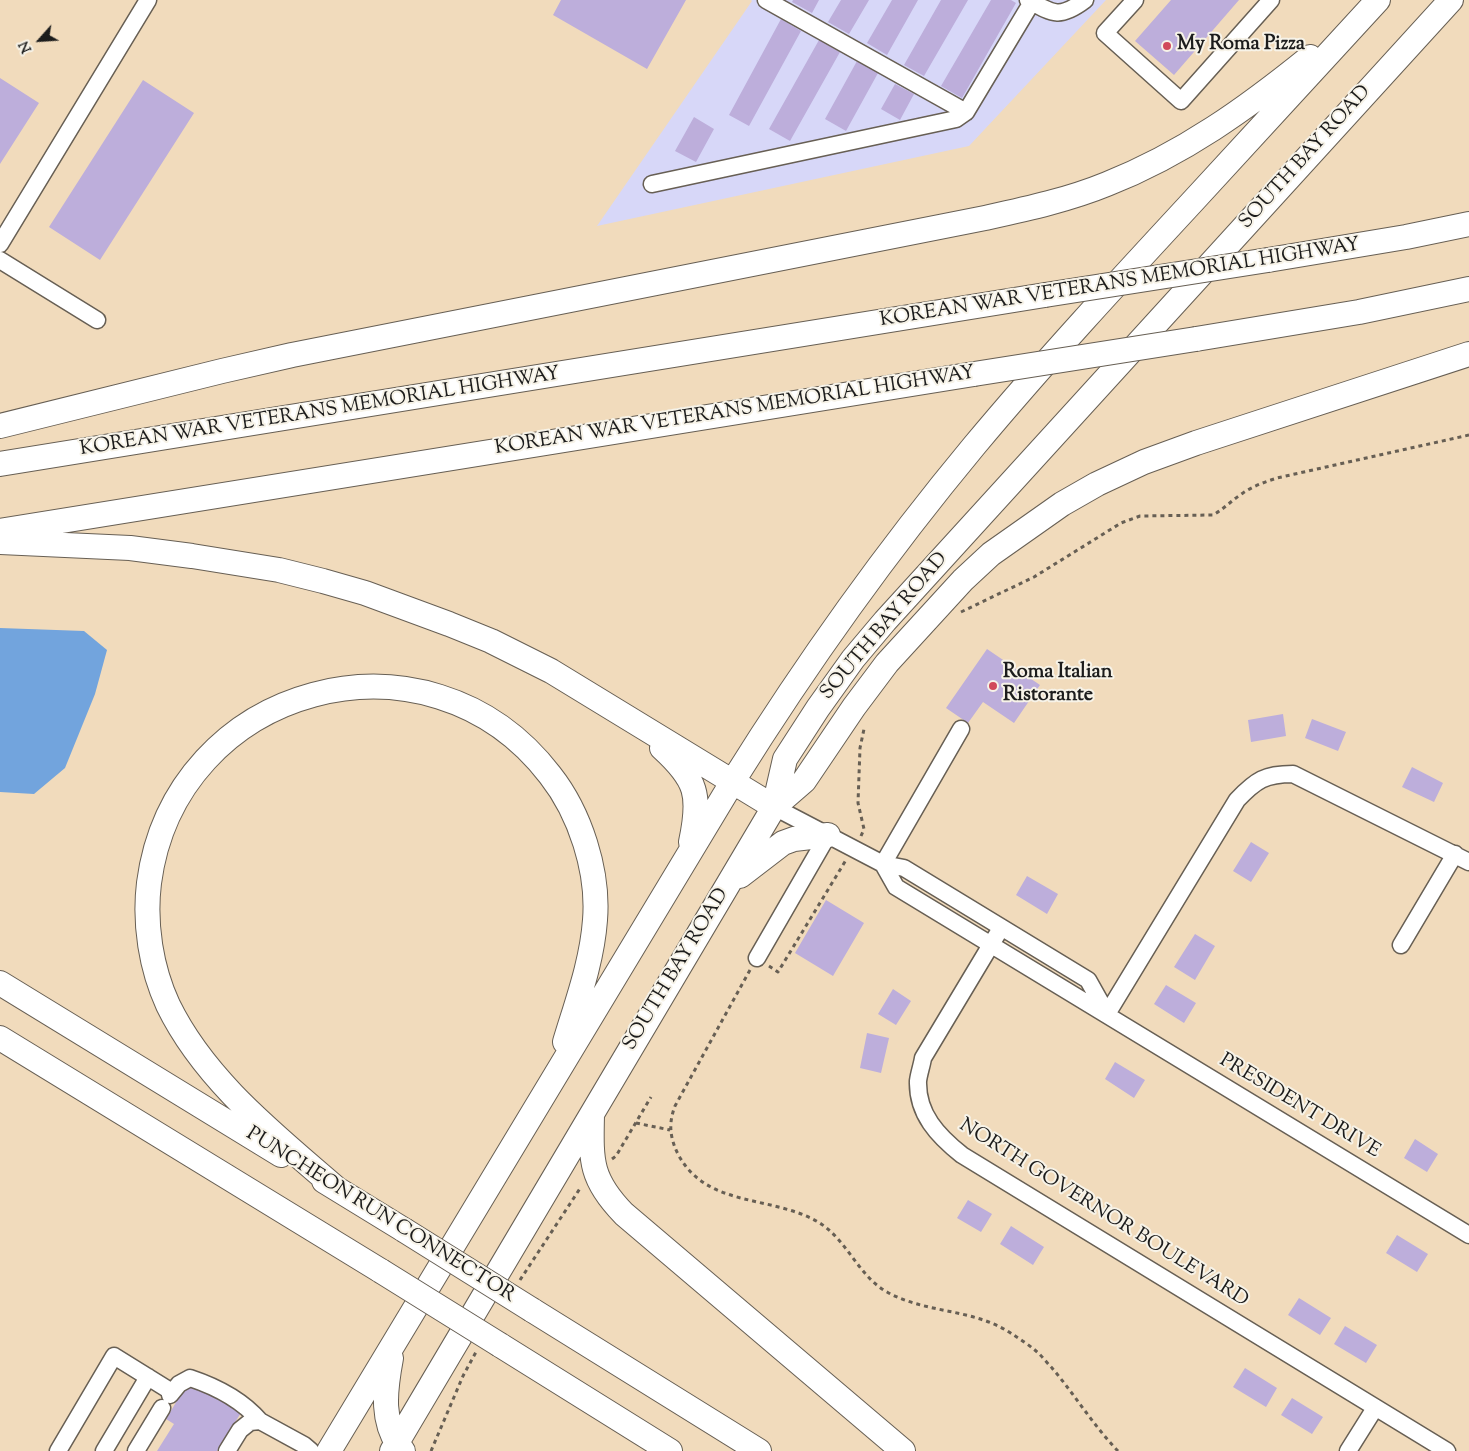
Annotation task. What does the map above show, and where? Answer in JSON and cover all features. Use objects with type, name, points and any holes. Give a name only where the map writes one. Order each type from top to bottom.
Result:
[{"type":"highway","name":"SOUTH BAY ROAD","points":[[397,1449],[593,1112],[774,807],[785,759],[818,708],[879,629],[1450,0]]},
{"type":"highway","name":"SOUTH BAY ROAD","points":[[329,1451],[733,781],[797,681],[844,614],[972,448],[1082,322],[1372,6]]},
{"type":"highway","points":[[0,426],[292,355],[976,220],[1072,197],[1106,185],[1149,166],[1224,123],[1265,93],[1372,6]]},
{"type":"highway","name":"KOREAN WAR VETERANS MEMORIAL HIGHWAY","points":[[0,464],[1045,294],[1268,260],[1406,237],[1469,224]]},
{"type":"highway","name":"KOREAN WAR VETERANS MEMORIAL HIGHWAY","points":[[0,531],[1196,339],[1359,312],[1469,289]]},
{"type":"highway","points":[[0,542],[130,548],[183,554],[255,566],[322,581],[402,606],[491,641],[551,671],[774,807],[804,781],[854,707],[887,663],[963,580],[991,554],[1062,504],[1097,484],[1136,466],[1196,443],[1469,354]]},
{"type":"highway","points":[[336,1189],[249,1111],[202,1058],[181,1029],[168,1004],[152,955],[148,925],[148,898],[157,842],[166,819],[196,771],[231,736],[259,717],[283,705],[336,689],[382,686],[415,690],[463,705],[488,718],[513,735],[537,758],[558,785],[584,837],[595,892],[596,919],[592,948],[586,975],[556,1073]]},
{"type":"highway","points":[[629,718],[680,764],[692,785],[696,796],[696,808],[688,855]]},
{"type":"highway","points":[[727,887],[783,843],[794,839],[828,836]]},
{"type":"highway","name":"PUNCHEON RUN CONNECTOR","points":[[0,983],[404,1230],[759,1451]]},
{"type":"highway","points":[[0,1038],[380,1271],[489,1348],[670,1451]]},
{"type":"highway","points":[[593,1112],[591,1146],[595,1174],[610,1200],[624,1214],[903,1451]]},
{"type":"highway","points":[[394,1343],[385,1404],[389,1425],[397,1449]]},
{"type":"street","points":[[0,244],[148,0]]},
{"type":"street","points":[[766,0],[966,112]]},
{"type":"street","points":[[652,184],[956,119],[966,112],[1030,1],[1048,12],[1056,13],[1070,10],[1085,0]]},
{"type":"street","points":[[1135,0],[1105,33],[1181,101],[1271,0]]},
{"type":"street","points":[[0,260],[97,320]]},
{"type":"street","points":[[883,864],[961,729]]},
{"type":"street","points":[[1107,1014],[1237,800],[1249,787],[1262,778],[1275,774],[1293,774],[1462,858],[1401,944]]},
{"type":"street","name":"PRESIDENT DRIVE","points":[[774,807],[883,864],[904,868],[1088,980],[1107,1014]]},
{"type":"street","points":[[757,958],[828,836]]},
{"type":"street","name":"PRESIDENT DRIVE","points":[[883,864],[896,886],[1469,1236]]},
{"type":"street","name":"NORTH GOVERNOR BOULEVARD","points":[[1001,928],[923,1058],[918,1080],[920,1100],[933,1129],[946,1143],[962,1155],[1447,1451]]},
{"type":"street","points":[[58,1451],[114,1356],[148,1377],[168,1398]]},
{"type":"street","points":[[104,1451],[148,1377]]},
{"type":"street","points":[[136,1451],[168,1398],[179,1384],[190,1378],[211,1385],[249,1408],[260,1421],[304,1445],[311,1451]]},
{"type":"street","points":[[1348,1451],[1376,1408]]},
{"type":"street","points":[[227,1451],[240,1430],[250,1422],[260,1421]]},
{"type":"path","points":[[958,614],[1034,577],[1121,523],[1140,516],[1213,515],[1223,510],[1242,493],[1277,478],[1469,435]]},
{"type":"path","points":[[864,829],[858,803],[860,748],[862,733],[867,724]]},
{"type":"path","points":[[842,866],[778,972],[757,958],[675,1106],[671,1116],[670,1130],[674,1146],[684,1164],[696,1178],[710,1188],[723,1194],[794,1212],[819,1222],[836,1236],[870,1279],[885,1291],[904,1301],[924,1307],[948,1310],[983,1320],[1009,1332],[1038,1352],[1062,1379],[1106,1439],[1118,1451]]},
{"type":"path","points":[[519,1283],[584,1183],[616,1156],[651,1097]]},
{"type":"path","points":[[636,1123],[670,1130]]},
{"type":"path","points":[[431,1451],[463,1376],[489,1348]]},
{"type":"shaded area","points":[[751,0],[1106,0],[969,146],[597,226]]},
{"type":"water","points":[[0,628],[84,631],[107,650],[95,694],[65,768],[34,794],[0,792]]},
{"type":"building","points":[[561,0],[686,0],[647,69],[553,15]]},
{"type":"building","points":[[793,0],[819,0],[812,13],[792,2]]},
{"type":"building","points":[[841,0],[869,0],[849,34],[828,22]]},
{"type":"building","points":[[892,0],[918,0],[887,55],[867,43]]},
{"type":"building","points":[[941,0],[968,0],[924,76],[904,65]]},
{"type":"building","points":[[991,0],[1011,0],[1016,3],[962,98],[941,86]]},
{"type":"building","points":[[1171,0],[1239,0],[1174,75],[1135,41]]},
{"type":"building","points":[[781,19],[801,31],[749,126],[729,115]]},
{"type":"building","points":[[819,40],[840,52],[790,141],[769,129]]},
{"type":"building","points":[[857,61],[878,73],[846,131],[825,119]]},
{"type":"building","points":[[0,78],[39,103],[0,164]]},
{"type":"building","points":[[143,80],[194,113],[100,260],[49,227]]},
{"type":"building","points":[[895,84],[914,94],[900,120],[881,109]]},
{"type":"building","points":[[694,117],[714,129],[696,162],[675,151]]},
{"type":"building","points":[[987,649],[1040,685],[1014,723],[983,702],[968,723],[946,708]]},
{"type":"building","points":[[1283,714],[1286,736],[1251,742],[1248,720]]},
{"type":"building","points":[[1312,719],[1346,732],[1338,751],[1305,738]]},
{"type":"building","points":[[1412,767],[1443,783],[1434,802],[1402,787]]},
{"type":"building","points":[[1251,842],[1269,853],[1251,882],[1233,871]]},
{"type":"building","points":[[1027,876],[1058,894],[1047,914],[1016,895]]},
{"type":"building","points":[[826,900],[864,923],[833,976],[795,953]]},
{"type":"building","points":[[1195,934],[1215,946],[1195,980],[1174,967]]},
{"type":"building","points":[[1166,985],[1196,1003],[1184,1023],[1154,1004]]},
{"type":"building","points":[[893,989],[911,1001],[896,1025],[878,1014]]},
{"type":"building","points":[[867,1033],[889,1038],[881,1073],[860,1068]]},
{"type":"building","points":[[1115,1062],[1145,1080],[1134,1098],[1105,1079]]},
{"type":"building","points":[[1415,1139],[1438,1154],[1427,1172],[1404,1158]]},
{"type":"building","points":[[968,1200],[992,1214],[981,1232],[957,1218]]},
{"type":"building","points":[[1011,1226],[1044,1247],[1033,1265],[1000,1244]]},
{"type":"building","points":[[1397,1235],[1428,1254],[1417,1272],[1386,1253]]},
{"type":"building","points":[[1299,1298],[1331,1318],[1320,1335],[1288,1315]]},
{"type":"building","points":[[1345,1326],[1377,1345],[1366,1363],[1334,1344]]},
{"type":"building","points":[[1245,1368],[1277,1388],[1266,1407],[1233,1387]]},
{"type":"building","points":[[198,1382],[244,1408],[217,1451],[157,1451],[174,1424],[166,1419],[184,1389]]},
{"type":"building","points":[[1292,1398],[1323,1417],[1312,1434],[1281,1415]]},
{"type":"place","name":"My Roma Pizza","points":[[1167,46]]},
{"type":"place","name":"Roma Italian Ristorante","points":[[993,686]]}]
